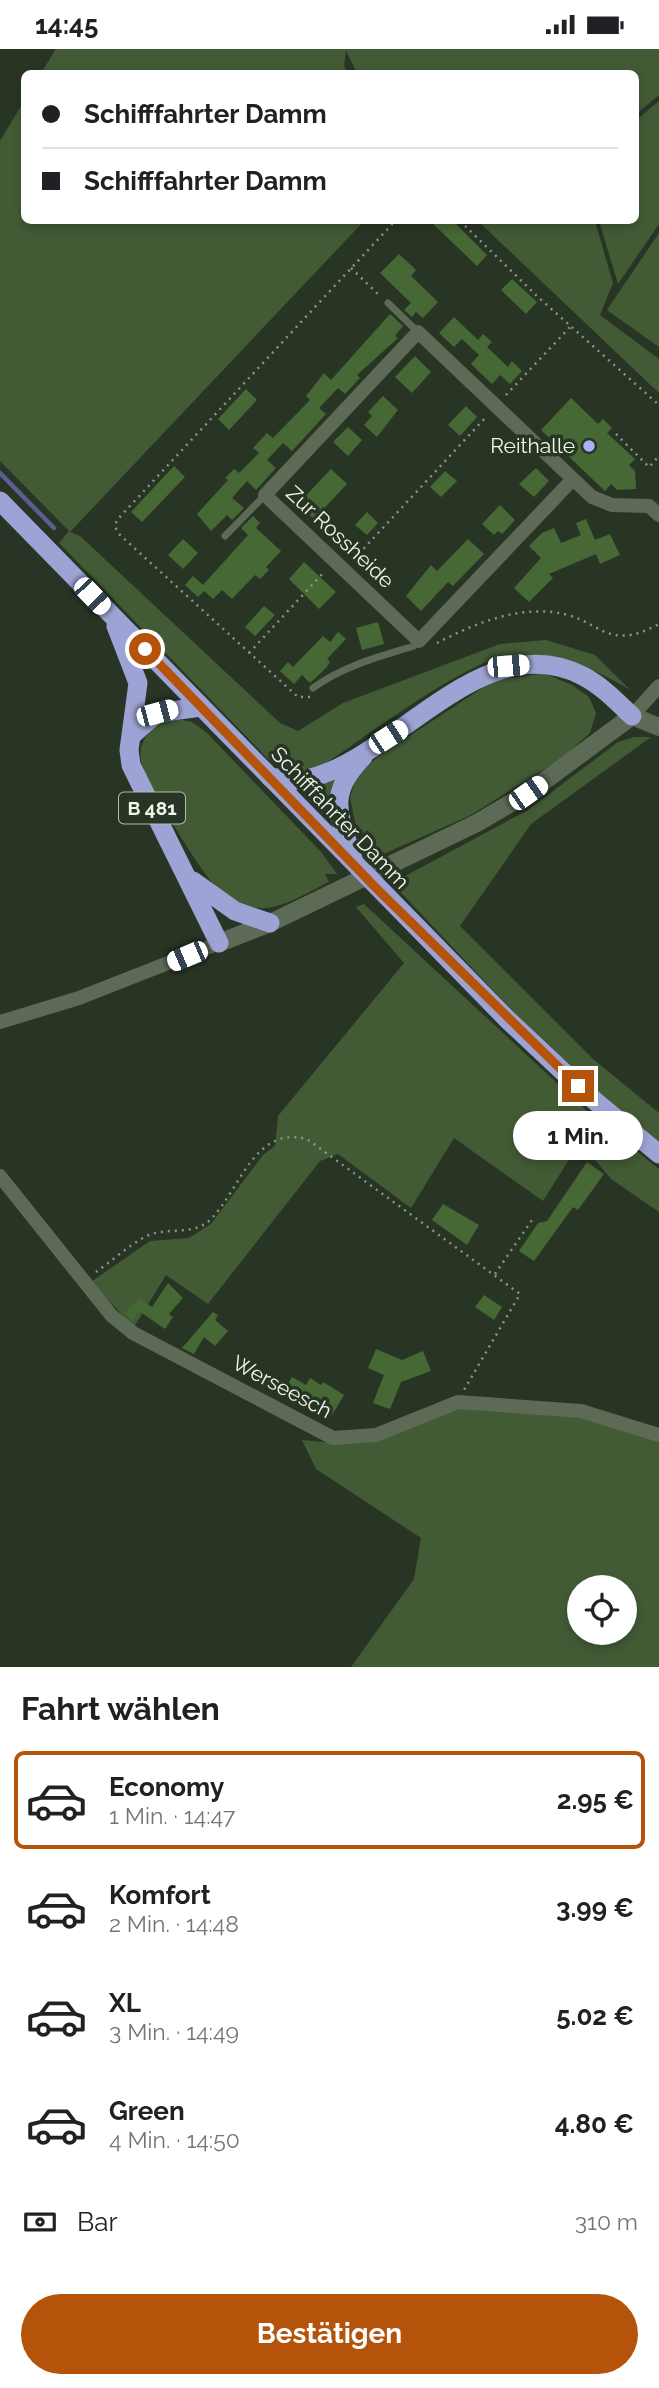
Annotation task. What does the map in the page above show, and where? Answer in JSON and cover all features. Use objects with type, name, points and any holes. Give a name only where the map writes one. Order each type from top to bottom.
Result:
[{"type":"highway","name":"Schifffahrter Damm","points":[[0,501],[377,889],[542,1053],[659,1154]]},
{"type":"highway","name":"B 481","points":[[112,616],[138,684],[131,765],[219,943]]},
{"type":"highway","name":"B 481","points":[[270,777],[305,780],[371,748],[483,676],[508,666],[542,664],[582,675],[600,687],[632,716]]},
{"type":"highway","points":[[132,735],[157,713],[201,707]]},
{"type":"highway","name":"B 481","points":[[355,866],[337,802],[341,783],[371,748]]},
{"type":"highway","name":"B 481","points":[[189,878],[235,911],[270,923]]},
{"type":"street","points":[[418,332],[573,479],[601,502],[649,506],[659,515]]},
{"type":"street","name":"Zur Rossheide","points":[[418,332],[265,495],[426,643]]},
{"type":"street","points":[[426,643],[573,479]]},
{"type":"street","points":[[0,1022],[79,998],[270,923],[477,824],[528,793],[632,716],[659,686]]},
{"type":"street","points":[[632,716],[659,727]]},
{"type":"street","name":"Werseesch","points":[[0,1176],[111,1315],[133,1333],[333,1438],[376,1435],[458,1402],[581,1411],[659,1435]]},
{"type":"lane","points":[[388,303],[418,332]]},
{"type":"lane","points":[[225,536],[265,495]]},
{"type":"lane","points":[[314,691],[327,678],[364,661],[426,643]]},
{"type":"path","points":[[314,691],[307,699],[298,698],[120,535],[115,527],[117,520],[392,224]]},
{"type":"path","points":[[463,224],[659,405]]},
{"type":"path","points":[[351,268],[388,303]]},
{"type":"path","points":[[249,653],[496,407],[571,326]]},
{"type":"path","points":[[616,434],[649,467],[659,456]]},
{"type":"path","points":[[426,643],[494,617],[549,612],[625,638],[639,635],[659,624]]},
{"type":"path","points":[[83,1280],[150,1235],[189,1230],[210,1221],[261,1150],[275,1140],[294,1135],[307,1139],[520,1294],[458,1402]]},
{"type":"path","points":[[495,1274],[532,1220]]},
{"type":"green space","points":[[56,49],[659,49],[659,95],[639,112],[639,70],[356,70],[346,51],[346,70],[43,70]]},
{"type":"green space","points":[[659,101],[659,224],[618,284],[600,224],[639,224],[639,118]]},
{"type":"green space","points":[[21,106],[21,224],[361,224],[70,532],[80,536],[280,723],[298,731],[343,703],[500,644],[546,640],[595,655],[630,690],[601,674],[557,658],[508,656],[489,661],[439,687],[314,771],[297,772],[271,762],[59,543],[69,531],[0,461],[0,141]]},
{"type":"green space","points":[[481,224],[596,224],[613,283],[600,315],[659,359],[659,393]]},
{"type":"green space","points":[[659,233],[659,347],[607,310]]},
{"type":"green space","points":[[543,673],[572,685],[589,697],[596,713],[590,733],[562,758],[471,815],[377,857],[355,823],[350,797],[357,776],[379,756],[493,681]]},
{"type":"green space","points":[[172,718],[192,722],[207,733],[322,853],[337,874],[325,874],[329,882],[294,899],[267,908],[245,905],[217,887],[172,823],[151,786],[141,761],[140,753],[148,734]]},
{"type":"green space","points":[[634,737],[651,737],[531,824],[460,926],[593,1059],[659,1113],[659,1142],[552,1053],[392,883],[528,810],[618,742]]},
{"type":"green space","points":[[336,778],[329,811],[325,817],[298,789]]},
{"type":"green space","points":[[364,904],[587,1111],[659,1169],[659,1212],[611,1179],[580,1142],[543,1201],[454,1138],[411,1208],[338,1154],[320,1161],[208,1304],[166,1275],[134,1327],[91,1282],[150,1241],[189,1238],[211,1224],[263,1155],[275,1146],[278,1116],[404,963],[356,907]]},
{"type":"green space","points":[[460,1407],[583,1416],[659,1439],[659,1667],[351,1667],[414,1579],[421,1538],[316,1469],[302,1440],[334,1443]]},
{"type":"building","points":[[433,224],[456,224],[487,255],[477,266]]},
{"type":"building","points":[[399,254],[416,270],[411,276],[438,302],[423,318],[416,312],[412,317],[404,310],[411,303],[380,273]]},
{"type":"building","points":[[512,279],[537,302],[526,314],[501,290]]},
{"type":"building","points":[[390,314],[403,326],[395,336],[398,338],[357,375],[360,378],[345,394],[338,388],[319,408],[326,414],[292,451],[283,443],[267,460],[276,468],[256,490],[247,481],[232,498],[244,508],[232,520],[227,515],[211,531],[197,514],[228,480],[225,478],[234,469],[239,473],[259,453],[253,448],[267,433],[273,438],[310,400],[306,396],[324,373],[331,380]]},
{"type":"building","points":[[454,317],[478,340],[483,334],[492,342],[487,347],[508,367],[512,361],[522,371],[510,384],[500,375],[492,384],[471,364],[479,355],[462,339],[454,347],[439,333]]},
{"type":"building","points":[[415,356],[431,372],[412,393],[395,377]]},
{"type":"building","points":[[246,389],[257,400],[229,430],[218,419]]},
{"type":"building","points":[[383,396],[398,410],[377,437],[364,425],[372,416],[368,412]]},
{"type":"building","name":"Reithalle","points":[[571,398],[598,424],[603,419],[612,428],[607,433],[635,459],[629,465],[635,471],[636,489],[617,490],[611,484],[605,491],[541,430]]},
{"type":"building","points":[[466,406],[477,417],[460,436],[448,425]]},
{"type":"building","points":[[348,427],[362,440],[348,456],[333,442]]},
{"type":"building","points":[[174,466],[185,477],[142,522],[131,512]]},
{"type":"building","points":[[536,468],[549,481],[534,497],[519,484]]},
{"type":"building","points":[[331,469],[347,484],[314,519],[298,504]]},
{"type":"building","points":[[445,471],[457,481],[441,497],[430,487]]},
{"type":"building","points":[[500,505],[515,520],[502,534],[498,531],[494,535],[482,524]]},
{"type":"building","points":[[367,512],[378,523],[367,535],[355,525]]},
{"type":"building","points":[[253,516],[260,523],[256,528],[281,551],[266,567],[269,570],[260,579],[255,575],[232,599],[222,590],[213,599],[204,591],[198,597],[185,585],[193,576],[203,585],[248,535],[241,528]]},
{"type":"building","points":[[586,519],[595,540],[610,534],[620,555],[600,564],[596,554],[549,574],[553,578],[529,602],[514,588],[541,558],[529,546],[542,533],[554,528],[561,543],[581,535],[576,523]]},
{"type":"building","points":[[183,539],[198,553],[183,569],[168,555]]},
{"type":"building","points":[[468,539],[484,554],[453,586],[448,582],[421,611],[406,596],[431,565],[437,571]]},
{"type":"building","points":[[304,562],[336,592],[319,609],[289,579]]},
{"type":"building","points":[[264,606],[275,615],[255,636],[245,627]]},
{"type":"building","points":[[378,622],[384,644],[362,650],[356,628]]},
{"type":"building","points":[[338,632],[346,639],[327,659],[330,662],[326,668],[310,683],[302,675],[294,684],[280,671],[288,662],[293,667],[323,636],[330,642]]},
{"type":"building","points":[[587,1162],[604,1174],[578,1210],[573,1207],[534,1261],[519,1251],[538,1223],[547,1221]]},
{"type":"building","points":[[443,1204],[479,1225],[467,1245],[432,1220]]},
{"type":"building","points":[[168,1283],[183,1298],[169,1314],[173,1317],[165,1329],[139,1311],[133,1321],[124,1313],[140,1299],[152,1307]]},
{"type":"building","points":[[484,1295],[502,1307],[494,1320],[475,1307]]},
{"type":"building","points":[[213,1312],[218,1315],[215,1320],[228,1331],[215,1346],[204,1337],[194,1354],[182,1348]]},
{"type":"building","points":[[376,1349],[402,1360],[423,1351],[431,1371],[401,1382],[390,1409],[373,1403],[384,1375],[368,1368]]},
{"type":"building","points":[[292,1377],[306,1385],[310,1378],[321,1385],[323,1382],[344,1395],[332,1415],[286,1387]]},
{"type":"waterway","points":[[0,473],[54,528]]},
{"type":"place","name":"Reithalle","points":[[589,446]]},
{"type":"route","points":[[145,649],[377,889],[578,1086]]}]
